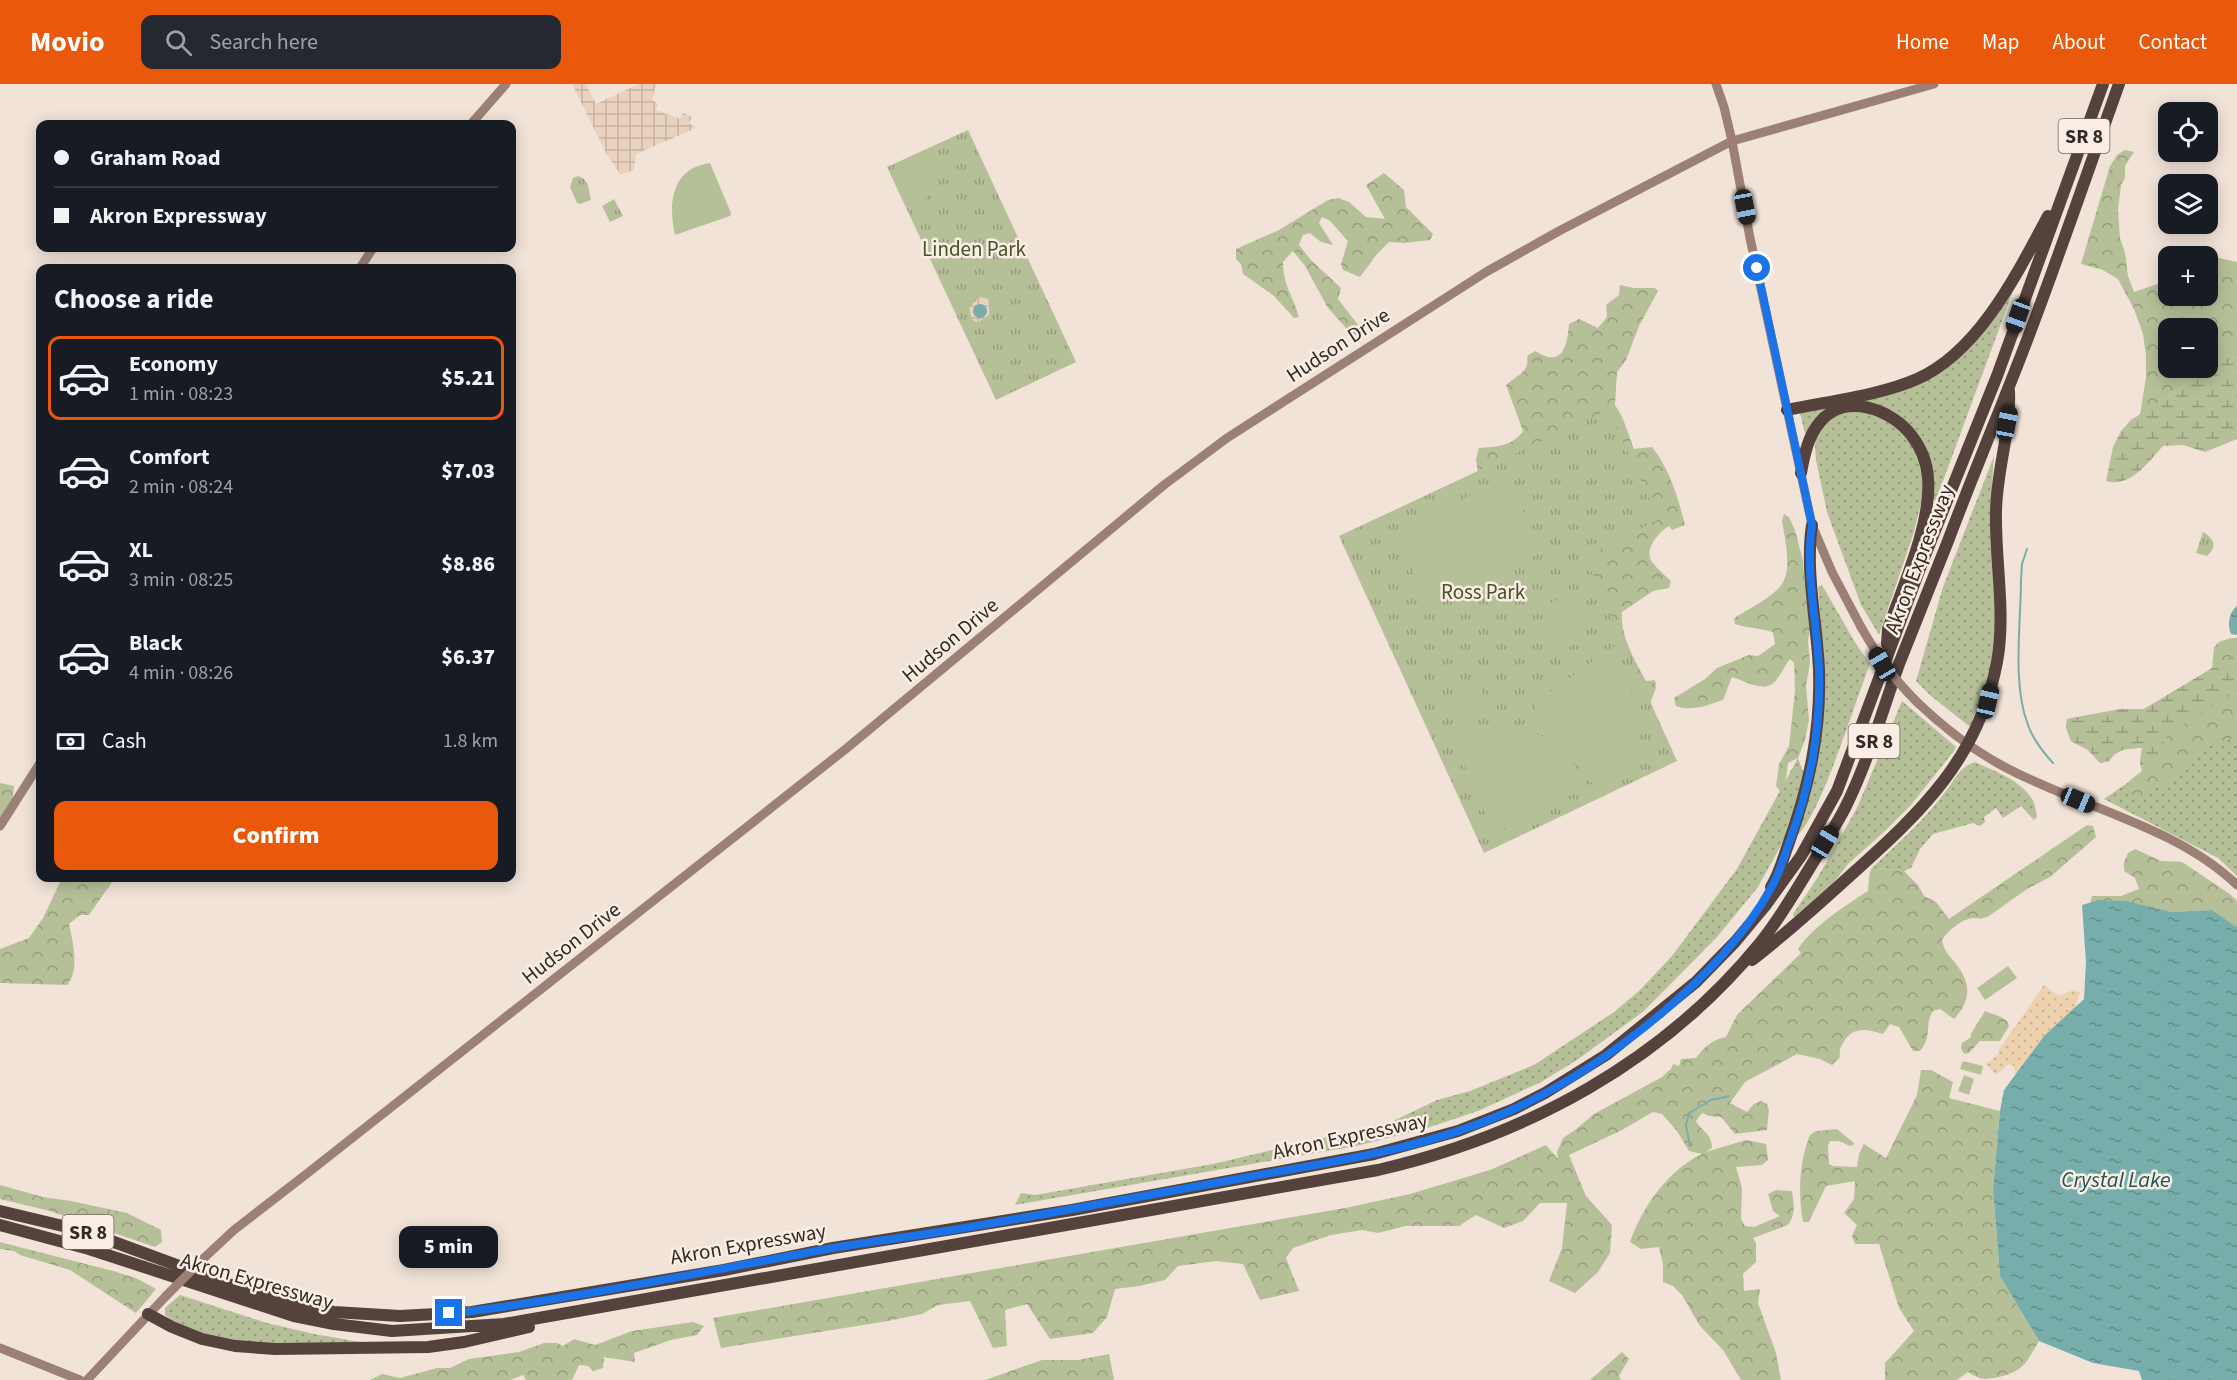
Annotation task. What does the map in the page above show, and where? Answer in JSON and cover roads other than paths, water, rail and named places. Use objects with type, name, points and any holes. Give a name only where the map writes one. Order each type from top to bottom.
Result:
[{"type":"highway","name":"Akron Expressway","points":[[0,1225],[89,1249],[294,1316],[334,1324],[392,1331],[504,1324],[596,1310],[737,1282],[1330,1179],[1423,1159],[1503,1131],[1599,1084],[1631,1063],[1687,1018],[1760,943],[1789,901],[1845,808],[1873,743],[1899,664],[2033,326],[2118,85]]},
{"type":"highway","name":"Akron Expressway","points":[[0,1211],[84,1231],[239,1288],[298,1306],[334,1312],[400,1316],[472,1312],[833,1248],[1072,1210],[1374,1154],[1435,1139],[1514,1109],[1545,1093],[1594,1064],[1637,1032],[1696,982],[1735,942],[1765,906],[1801,856],[1832,800],[1997,376],[2102,88]]},
{"type":"highway","points":[[1787,410],[1909,382],[1949,359],[1964,346],[1994,308],[2068,181]]},
{"type":"highway","points":[[1727,979],[1794,927],[1889,842],[1929,800],[1969,744],[1988,701],[1997,661],[2000,630],[1996,491],[2010,408],[2009,387]]},
{"type":"highway","points":[[1801,473],[1805,453],[1815,428],[1827,415],[1844,407],[1865,407],[1887,416],[1906,429],[1920,448],[1928,475],[1926,517],[1888,629],[1885,662]]},
{"type":"highway","points":[[1735,942],[1774,884],[1811,775],[1817,733],[1819,672],[1808,548],[1812,525]]},
{"type":"highway","points":[[148,1314],[202,1339],[235,1346],[275,1349],[366,1349],[428,1347],[464,1342],[596,1310]]},
{"type":"street","points":[[474,120],[506,84]]},
{"type":"street","points":[[1716,84],[1732,141],[1750,238],[1812,525],[1832,572],[1882,664],[1894,680],[1941,724],[2001,765],[2121,817],[2192,852],[2237,885]]},
{"type":"street","name":"Hudson Drive","points":[[87,1380],[148,1314],[234,1230],[847,748],[980,636],[1198,459],[1248,424],[1486,272],[1559,231],[1732,141],[1934,84]]},
{"type":"street","points":[[0,826],[36,769]]},
{"type":"street","points":[[0,1348],[80,1380]]},
{"type":"water","points":[[980,304],[985,306],[987,311],[985,316],[980,318],[975,316],[973,311],[975,306]]},
{"type":"water","points":[[2237,606],[2237,635],[2231,634],[2229,623],[2232,612]]},
{"type":"water","name":"Crystal Lake","points":[[2099,900],[2126,901],[2171,912],[2212,910],[2237,927],[2237,1380],[2142,1380],[2139,1371],[2093,1363],[2039,1341],[2000,1276],[1993,1189],[2004,1090],[2044,1036],[2084,999],[2086,962],[2082,905]]},
{"type":"waterway","points":[[2027,549],[2022,564],[2021,579],[2018,653],[2020,691],[2030,730],[2053,763]]},
{"type":"waterway","points":[[1690,1146],[1686,1125],[1689,1113],[1711,1100],[1729,1096]]},
{"type":"park label","name":"Linden Park","points":[[974,249]]},
{"type":"park label","name":"Ross Park","points":[[1483,592]]}]
